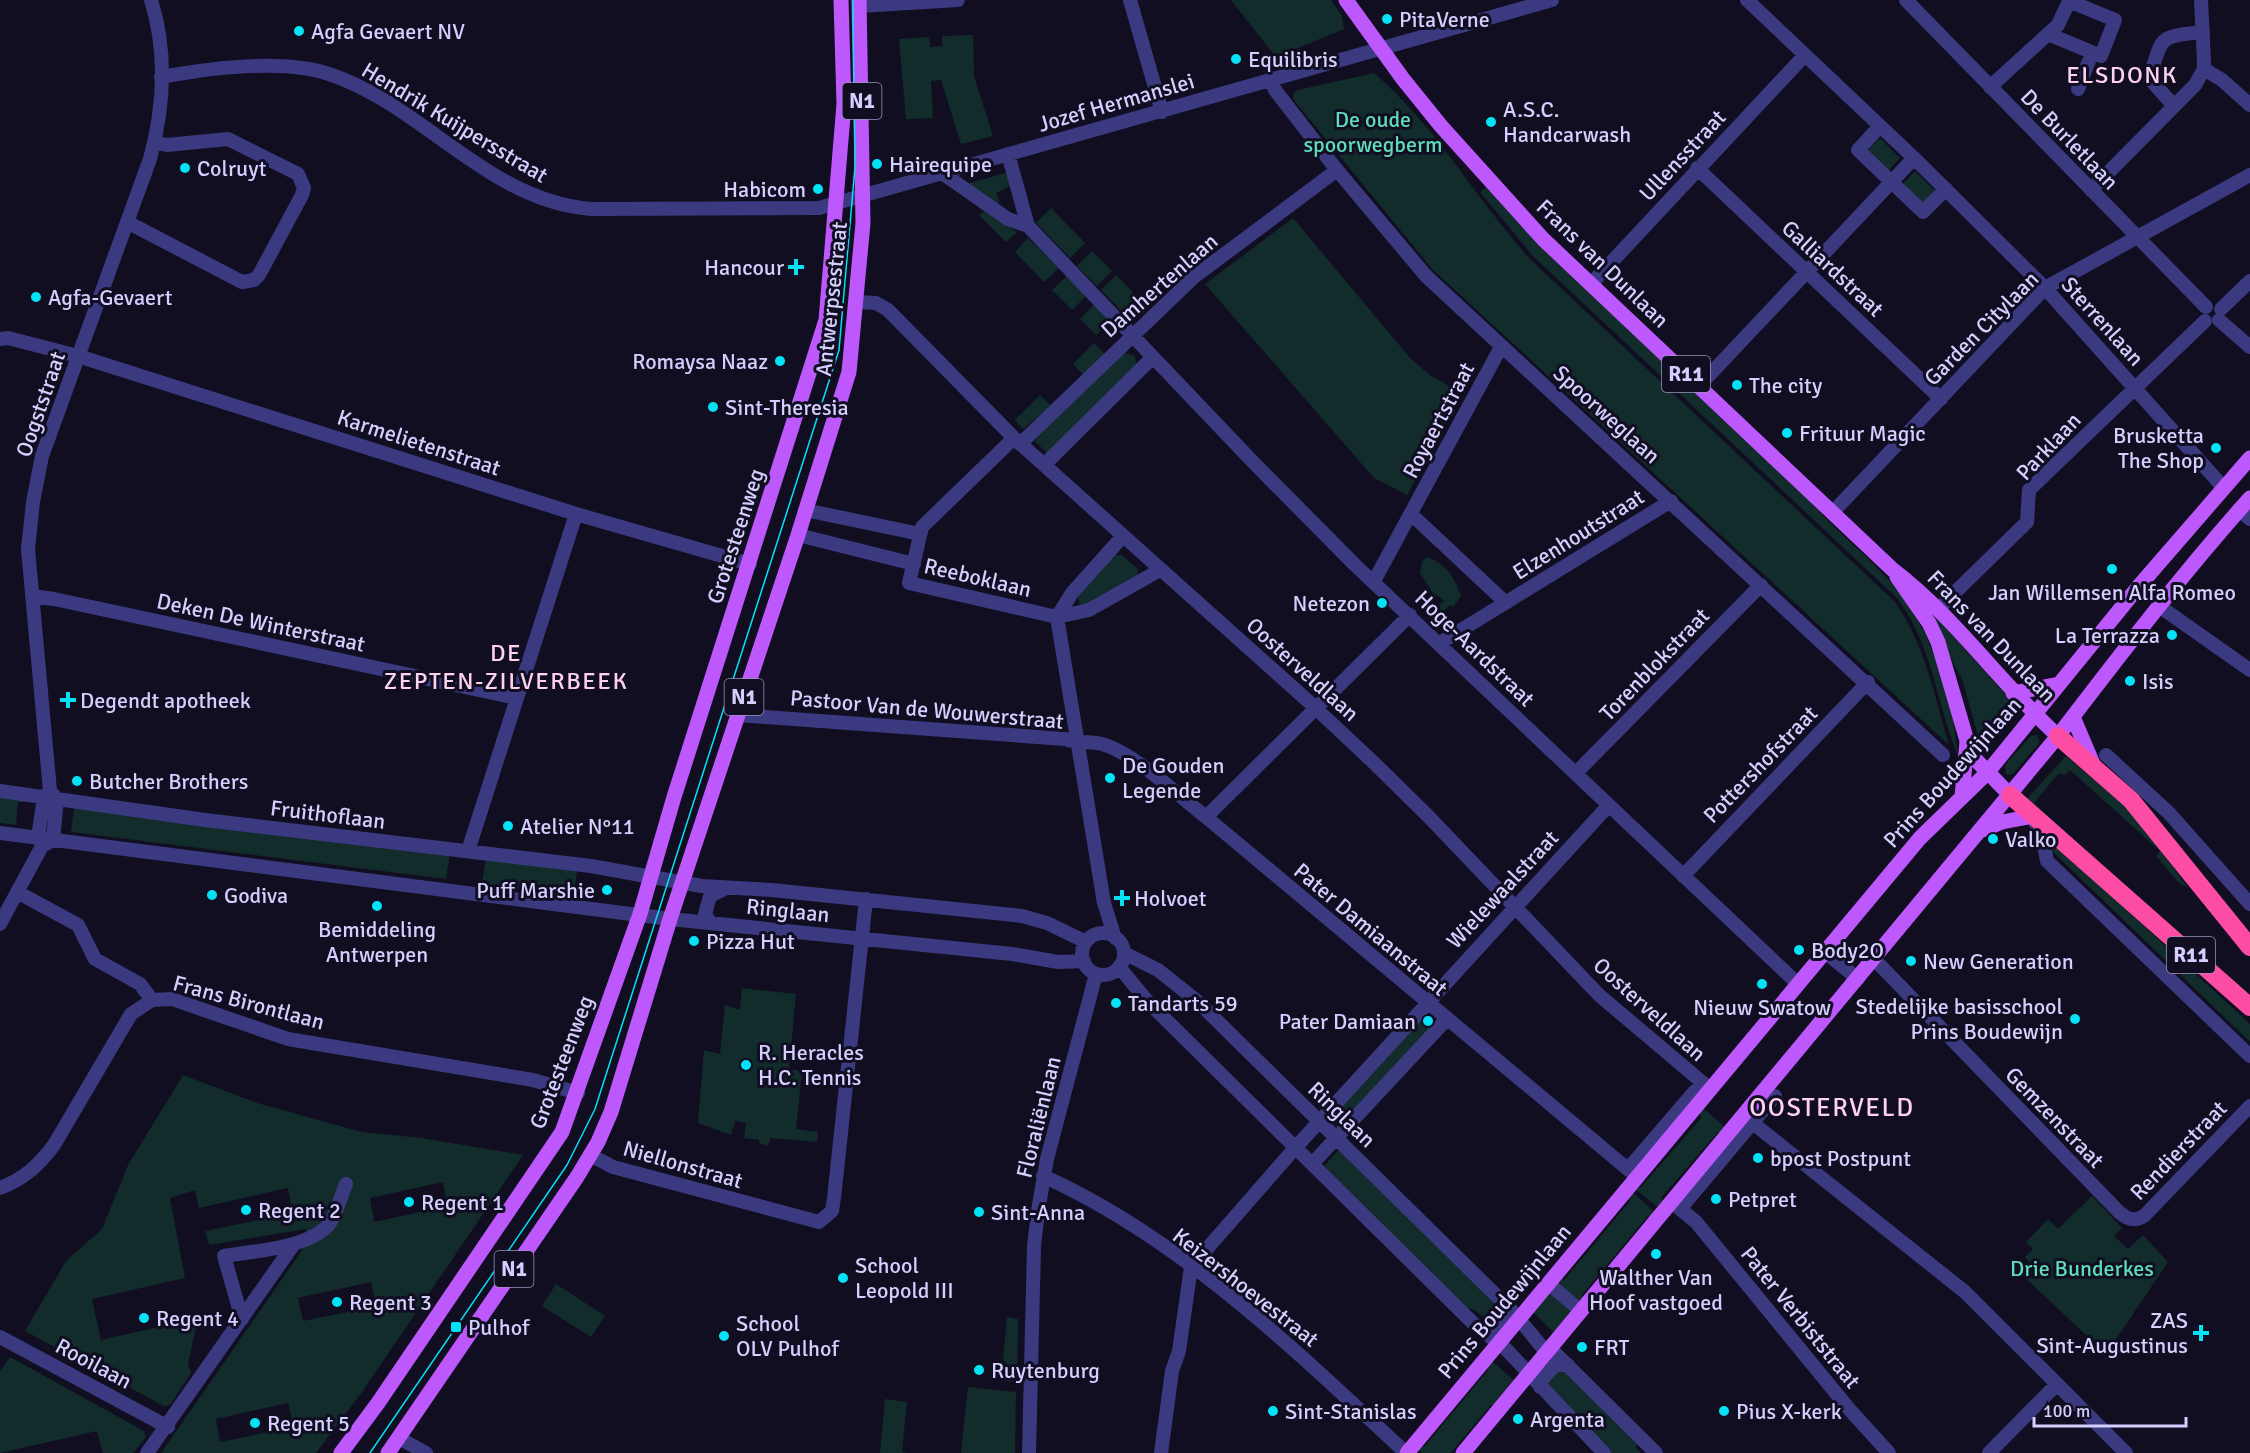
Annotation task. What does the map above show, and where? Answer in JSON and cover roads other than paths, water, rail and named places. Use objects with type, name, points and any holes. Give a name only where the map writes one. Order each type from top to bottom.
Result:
[{"type":"highway","name":"R11","points":[[2058,736],[2100,761],[2250,947]]},
{"type":"highway","name":"R11","points":[[2010,795],[2250,1007]]},
{"type":"main road","name":"Antwerpsestraat","points":[[837,203],[844,104],[841,0]]},
{"type":"main road","name":"R11","points":[[1346,0],[1380,47]]},
{"type":"main road","name":"Antwerpsestraat","points":[[805,510],[849,372],[863,223],[859,3]]},
{"type":"main road","name":"Frans van Dunlaan","points":[[1380,47],[1441,126],[1508,201],[1591,284],[1892,569],[1939,608],[2013,693],[2058,736]]},
{"type":"main road","name":"Grotesteenweg","points":[[652,878],[674,796],[750,564],[826,320],[837,203]]},
{"type":"main road","name":"Prins Boudewijnlaan","points":[[1407,1453],[1549,1284],[1632,1173],[1709,1088],[1927,830],[1987,773],[2223,487],[2250,458]]},
{"type":"main road","points":[[1463,1453],[1581,1311],[1677,1206],[1749,1119],[1874,959],[2058,736],[2159,606],[2245,514],[2250,498]]},
{"type":"main road","name":"N1","points":[[388,1453],[590,1155],[611,1112],[670,918],[805,510]]},
{"type":"main road","name":"Frans van Dunlaan","points":[[1892,569],[1929,623],[1938,642],[1967,741],[1976,760],[2010,795]]},
{"type":"main road","points":[[2013,693],[2059,684]]},
{"type":"main road","points":[[2073,717],[2100,761]]},
{"type":"main road","points":[[1962,797],[1967,741]]},
{"type":"main road","points":[[1977,833],[2001,822],[2033,816]]},
{"type":"main road","name":"N1","points":[[640,914],[652,878]]},
{"type":"main road","name":"Grotesteenweg","points":[[341,1453],[562,1132],[578,1093],[640,914]]},
{"type":"street","name":"Oogststraat","points":[[0,924],[44,841],[50,796],[28,549],[33,502],[42,456],[127,222],[159,123],[161,38],[151,0]]},
{"type":"street","points":[[859,3],[958,0]]},
{"type":"street","points":[[1130,0],[1162,112]]},
{"type":"street","name":"Jozef Hermanslei","points":[[862,195],[1162,112],[1271,78],[1549,0]]},
{"type":"street","name":"Sterrenlaan","points":[[1747,0],[1914,158],[2045,288],[2223,487]]},
{"type":"street","points":[[2091,190],[2195,85],[2204,69],[2201,0]]},
{"type":"street","points":[[1990,87],[2048,34],[2058,25],[2069,1],[2115,20],[2101,56],[2048,34]]},
{"type":"street","name":"De Burletlaan","points":[[1915,3],[1990,87],[2137,238],[2213,314],[2250,347]]},
{"type":"street","points":[[2174,106],[2149,78],[2162,42],[2170,35],[2203,32]]},
{"type":"street","points":[[2078,89],[2092,53]]},
{"type":"street","name":"Ullensstraat","points":[[1591,284],[1697,168],[1805,56]]},
{"type":"street","name":"Hendrik Kuijpersstraat","points":[[161,77],[258,65],[289,66],[329,74],[365,90],[499,177],[546,201],[591,209],[819,208],[837,203]]},
{"type":"street","points":[[2204,69],[2222,80],[2250,105]]},
{"type":"street","name":"Spoorweglaan","points":[[1271,78],[1275,90],[1337,170],[1425,276],[1944,754]]},
{"type":"street","points":[[1880,126],[1858,150],[1890,182],[1923,212],[1946,189]]},
{"type":"street","points":[[127,222],[242,282],[250,281],[259,275],[302,195],[304,188],[298,174],[228,139],[167,145],[154,142]]},
{"type":"street","points":[[1008,154],[1028,225]]},
{"type":"street","points":[[1699,386],[1914,158]]},
{"type":"street","name":"Galliardstraat","points":[[1697,168],[1941,399]]},
{"type":"street","name":"Damhertenlaan","points":[[914,564],[922,527],[1194,277],[1337,170]]},
{"type":"street","points":[[942,173],[1008,219],[1028,225]]},
{"type":"street","name":"Garden Citylaan","points":[[1833,512],[2045,288],[2250,175]]},
{"type":"street","name":"Antwerpsestraat","points":[[837,203],[862,195]]},
{"type":"street","name":"Hoge-Aardstraat","points":[[1028,225],[1254,463],[1374,581],[1798,984]]},
{"type":"street","name":"Parklaan","points":[[1939,608],[2027,522],[2029,490],[2134,387],[2250,281]]},
{"type":"street","name":"Oosterveldlaan","points":[[856,302],[876,303],[888,310],[1017,441],[1317,708],[1428,816],[1599,995],[1709,1088]]},
{"type":"street","name":"Karmelietenstraat","points":[[0,339],[8,338],[78,356],[576,514],[750,564]]},
{"type":"street","name":"Royaertstraat","points":[[1374,581],[1501,347]]},
{"type":"street","points":[[1044,465],[1153,357]]},
{"type":"street","name":"Elzenhoutstraat","points":[[1440,643],[1671,501]]},
{"type":"street","points":[[805,510],[920,534]]},
{"type":"street","points":[[468,851],[576,514]]},
{"type":"street","points":[[1411,514],[1506,603]]},
{"type":"street","points":[[798,535],[914,564]]},
{"type":"street","points":[[1104,903],[1101,922],[1083,948],[1084,961],[1096,974],[1111,973],[1121,960],[1122,946],[1115,938],[1104,903],[1057,617],[1072,593],[1123,536]]},
{"type":"street","name":"Reeboklaan","points":[[914,564],[909,583],[1057,617]]},
{"type":"street","points":[[1057,617],[1089,610],[1160,570]]},
{"type":"street","name":"Torenblokstraat","points":[[1576,773],[1761,585]]},
{"type":"street","name":"Deken De Winterstraat","points":[[32,596],[517,698]]},
{"type":"street","points":[[2159,606],[2250,670]]},
{"type":"street","points":[[1206,817],[1410,615]]},
{"type":"street","name":"Pottershofstraat","points":[[1683,876],[1868,682]]},
{"type":"street","name":"Pastoor Van de Wouwerstraat","points":[[738,715],[1065,739],[1077,744]]},
{"type":"street","name":"Pater Damiaanstraat","points":[[1077,744],[1100,743],[1149,771],[1632,1173]]},
{"type":"street","points":[[2100,761],[2169,813],[2250,904]]},
{"type":"street","name":"Fruithoflaan","points":[[0,791],[591,866],[652,878]]},
{"type":"street","name":"Wielewaalstraat","points":[[1191,1267],[1426,1003],[1609,805]]},
{"type":"street","points":[[2033,816],[2042,837],[2047,861],[2250,1056]]},
{"type":"street","points":[[0,833],[44,841],[640,914]]},
{"type":"street","name":"Ringlaan","points":[[652,878],[726,888],[866,899],[1022,916],[1047,922],[1090,938],[1105,933],[1115,938]]},
{"type":"street","name":"Ringlaan","points":[[710,922],[705,914],[710,896],[726,888]]},
{"type":"street","points":[[17,892],[78,925],[95,959],[140,984],[152,1000]]},
{"type":"street","points":[[862,938],[866,899]]},
{"type":"street","name":"Ringlaan","points":[[640,914],[1012,954],[1058,962],[1084,961]]},
{"type":"street","name":"Niellonstraat","points":[[590,1155],[613,1167],[819,1222],[832,1210],[834,1198],[862,938]]},
{"type":"street","points":[[1825,952],[1858,979]]},
{"type":"street","name":"Gemzenstraat","points":[[1874,959],[2119,1212],[2135,1220]]},
{"type":"street","points":[[1121,960],[1148,1002],[1477,1327],[1498,1343],[1604,1453]]},
{"type":"street","name":"Ringlaan","points":[[1121,960],[1158,969],[1190,994],[1507,1306],[1542,1347],[1568,1365],[1656,1453]]},
{"type":"street","name":"Floraliënlaan","points":[[1029,1453],[1034,1246],[1043,1176],[1096,974]]},
{"type":"street","name":"Frans Birontlaan","points":[[0,1188],[26,1176],[42,1161],[54,1145],[131,1014],[152,1000],[172,999],[288,1039],[533,1080],[578,1093]]},
{"type":"street","points":[[1312,1164],[1446,1020]]},
{"type":"street","points":[[1775,1096],[1749,1119],[1965,1292],[2126,1453]]},
{"type":"street","name":"Rendierstraat","points":[[2135,1220],[2145,1215],[2250,1106]]},
{"type":"street","name":"Keizershoevestraat","points":[[1043,1176],[1072,1189],[1125,1221],[1191,1267],[1288,1344],[1407,1453]]},
{"type":"street","points":[[242,1319],[224,1256],[294,1244],[319,1233],[330,1222],[346,1184]]},
{"type":"street","name":"Pater Verbiststraat","points":[[1677,1206],[1696,1222],[1842,1401],[1889,1453]]},
{"type":"street","points":[[147,1453],[168,1427],[294,1244]]},
{"type":"street","points":[[1161,1453],[1172,1371],[1179,1351],[1191,1267]]},
{"type":"street","points":[[1549,1284],[1581,1311]]},
{"type":"street","points":[[1477,1327],[1491,1330],[1507,1313],[1507,1306]]},
{"type":"street","name":"Rooilaan","points":[[0,1337],[168,1427]]},
{"type":"street","points":[[1540,1387],[1541,1381],[1555,1365],[1568,1365]]},
{"type":"street","points":[[1989,1453],[2057,1384]]},
{"type":"street","points":[[399,1438],[426,1453]]},
{"type":"tram line","points":[[370,1453],[567,1165],[595,1109],[839,350],[855,167],[853,0]]},
{"type":"place","name":"PitaVerne","points":[[1387,19]]},
{"type":"place","name":"Agfa Gevaert NV","points":[[299,31]]},
{"type":"place","name":"Equilibris","points":[[1236,59]]},
{"type":"place","name":"A.S.C. Handcarwash","points":[[1491,122]]},
{"type":"place","name":"Hairequipe","points":[[877,164]]},
{"type":"place","name":"Colruyt","points":[[185,168]]},
{"type":"place","name":"Habicom","points":[[818,189]]},
{"type":"place","name":"Hancour","points":[[796,267]]},
{"type":"place","name":"Agfa-Gevaert","points":[[36,297]]},
{"type":"place","name":"Romaysa Naaz","points":[[780,361]]},
{"type":"place","name":"The city","points":[[1737,385]]},
{"type":"place","name":"Sint-Theresia","points":[[713,407]]},
{"type":"place","name":"Frituur Magic","points":[[1787,433]]},
{"type":"place","name":"Brusketta The Shop","points":[[2216,448]]},
{"type":"place","name":"Jan Willemsen Alfa Romeo","points":[[2112,569]]},
{"type":"place","name":"Netezon","points":[[1382,603]]},
{"type":"place","name":"La Terrazza","points":[[2172,635]]},
{"type":"place","name":"Isis","points":[[2130,681]]},
{"type":"place","name":"Degendt apotheek","points":[[68,700]]},
{"type":"place","name":"De Gouden Legende","points":[[1110,778]]},
{"type":"place","name":"Butcher Brothers","points":[[77,781]]},
{"type":"place","name":"Atelier N°11","points":[[508,826]]},
{"type":"place","name":"Valko","points":[[1993,839]]},
{"type":"place","name":"Puff Marshie","points":[[607,890]]},
{"type":"place","name":"Godiva","points":[[212,895]]},
{"type":"place","name":"Holvoet","points":[[1122,898]]},
{"type":"place","name":"Bemiddeling Antwerpen","points":[[377,906]]},
{"type":"place","name":"Pizza Hut","points":[[694,941]]},
{"type":"place","name":"Body2O","points":[[1799,950]]},
{"type":"place","name":"New Generation","points":[[1911,961]]},
{"type":"place","name":"Nieuw Swatow","points":[[1762,984]]},
{"type":"place","name":"Tandarts 59","points":[[1116,1003]]},
{"type":"place","name":"Stedelijke basisschool Prins Boudewijn","points":[[2075,1019]]},
{"type":"place","name":"Pater Damiaan","points":[[1428,1021]]},
{"type":"place","name":"R. Heracles H.C. Tennis","points":[[746,1065]]},
{"type":"place","name":"bpost Postpunt","points":[[1758,1158]]},
{"type":"place","name":"Petpret","points":[[1716,1199]]},
{"type":"place","name":"Regent 1","points":[[409,1202]]},
{"type":"place","name":"Regent 2","points":[[246,1210]]},
{"type":"place","name":"Sint-Anna","points":[[979,1212]]},
{"type":"place","name":"Walther Van Hoof vastgoed","points":[[1656,1254]]},
{"type":"place","name":"School Leopold III","points":[[843,1278]]},
{"type":"place","name":"Regent 3","points":[[337,1302]]},
{"type":"place","name":"Regent 4","points":[[144,1318]]},
{"type":"place","name":"Pulhof","points":[[456,1327]]},
{"type":"place","name":"ZAS Sint-Augustinus","points":[[2201,1333]]},
{"type":"place","name":"School OLV Pulhof","points":[[724,1336]]},
{"type":"place","name":"FRT","points":[[1582,1347]]},
{"type":"place","name":"Ruytenburg","points":[[979,1370]]},
{"type":"place","name":"Sint-Stanislas","points":[[1273,1411]]},
{"type":"place","name":"Pius X-kerk","points":[[1724,1411]]},
{"type":"place","name":"Argenta","points":[[1518,1419]]},
{"type":"place","name":"Regent 5","points":[[255,1423]]},
{"type":"district","name":"ELSDONK","points":[[2122,75]]},
{"type":"district","name":"DE ZEPTEN-ZILVERBEEK","points":[[506,667]]},
{"type":"district","name":"OOSTERVELD","points":[[1832,1107]]},
{"type":"park label","name":"De oude spoorwegberm","points":[[1373,132]]},
{"type":"park label","name":"Drie Bunderkes","points":[[2082,1268]]}]
